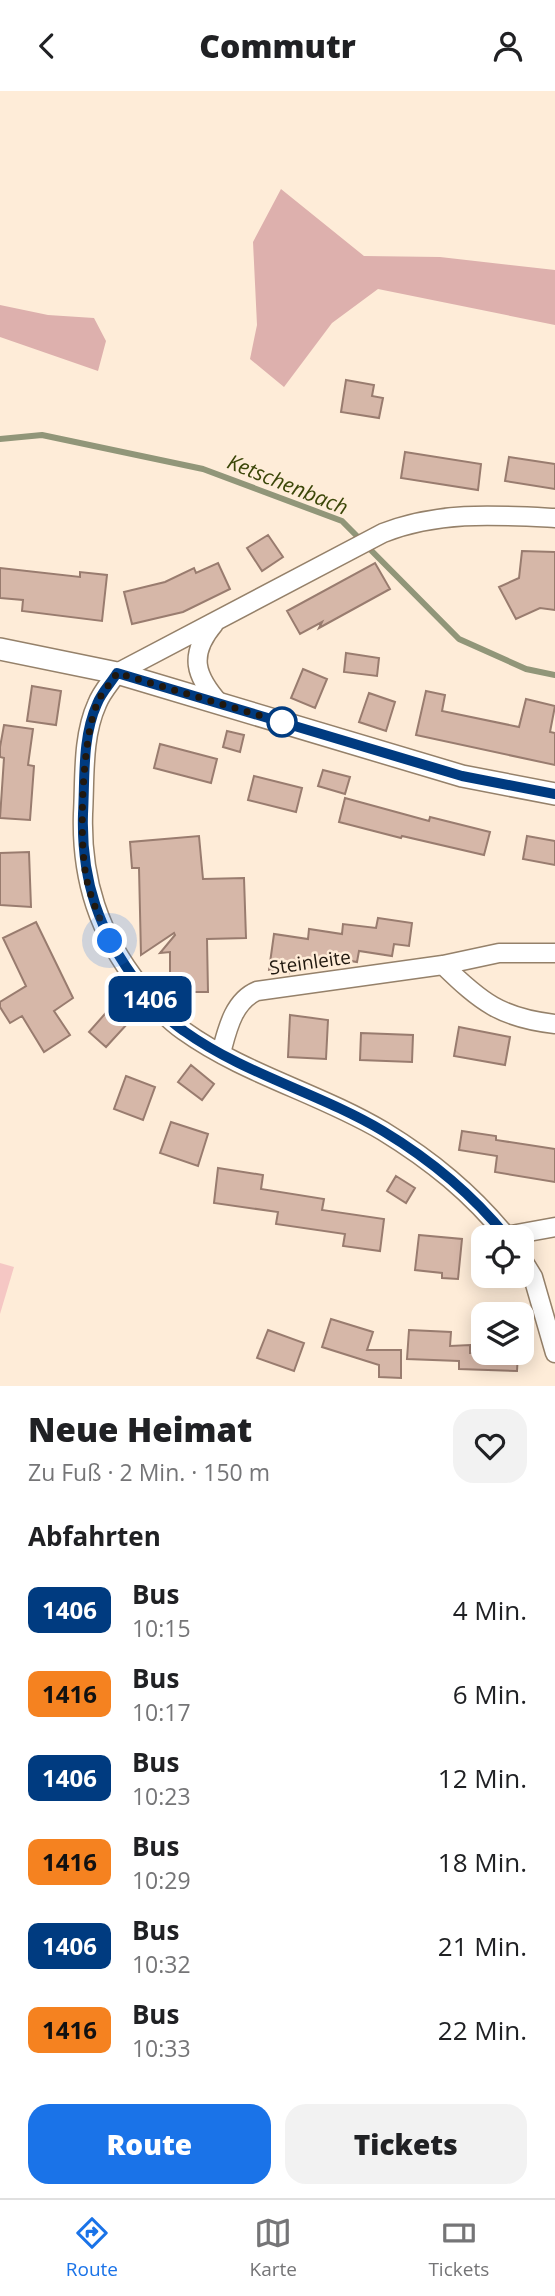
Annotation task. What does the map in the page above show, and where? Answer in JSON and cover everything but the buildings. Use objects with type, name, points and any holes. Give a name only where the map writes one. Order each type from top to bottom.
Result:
[{"type":"street","points":[[496,1225],[451,1177],[416,1152],[380,1130],[221,1053],[184,1031],[158,1009],[120,961],[100,921],[87,879],[83,831],[87,741],[97,703],[117,673],[383,533],[407,523],[435,517],[555,518]]},
{"type":"street","points":[[216,622],[204,636],[197,655],[197,666],[206,688],[220,703]]},
{"type":"street","points":[[0,649],[117,673],[462,776],[555,794]]},
{"type":"street","name":"Steinleite","points":[[221,1053],[231,1017],[250,993],[443,965],[499,953],[555,953]]},
{"type":"street","points":[[443,965],[475,996],[497,1009],[525,1020],[555,1024]]},
{"type":"street","points":[[534,1231],[555,1227]]},
{"type":"street","points":[[534,1280],[555,1353]]},
{"type":"shaded area","points":[[281,189],[364,256],[440,257],[555,270],[555,325],[378,289],[332,323],[284,387],[250,359],[257,325],[253,242]]},
{"type":"shaded area","points":[[0,305],[48,315],[94,318],[106,341],[98,371],[0,337]]},
{"type":"shaded area","points":[[0,1263],[14,1267],[0,1314]]},
{"type":"waterway","name":"Ketschenbach","points":[[0,439],[42,435],[203,469],[342,521],[459,639],[526,669],[555,675]]},
{"type":"bus line","name":"1406","points":[[496,1225],[451,1177],[416,1152],[329,1104],[221,1053],[184,1031],[158,1009],[120,961],[100,921],[87,879],[83,831],[87,741],[97,703],[117,673],[462,776],[555,794]]},
{"type":"route","points":[[110,941],[100,921],[87,879],[83,831],[87,741],[97,703],[117,673],[285,723],[282,722]]}]
